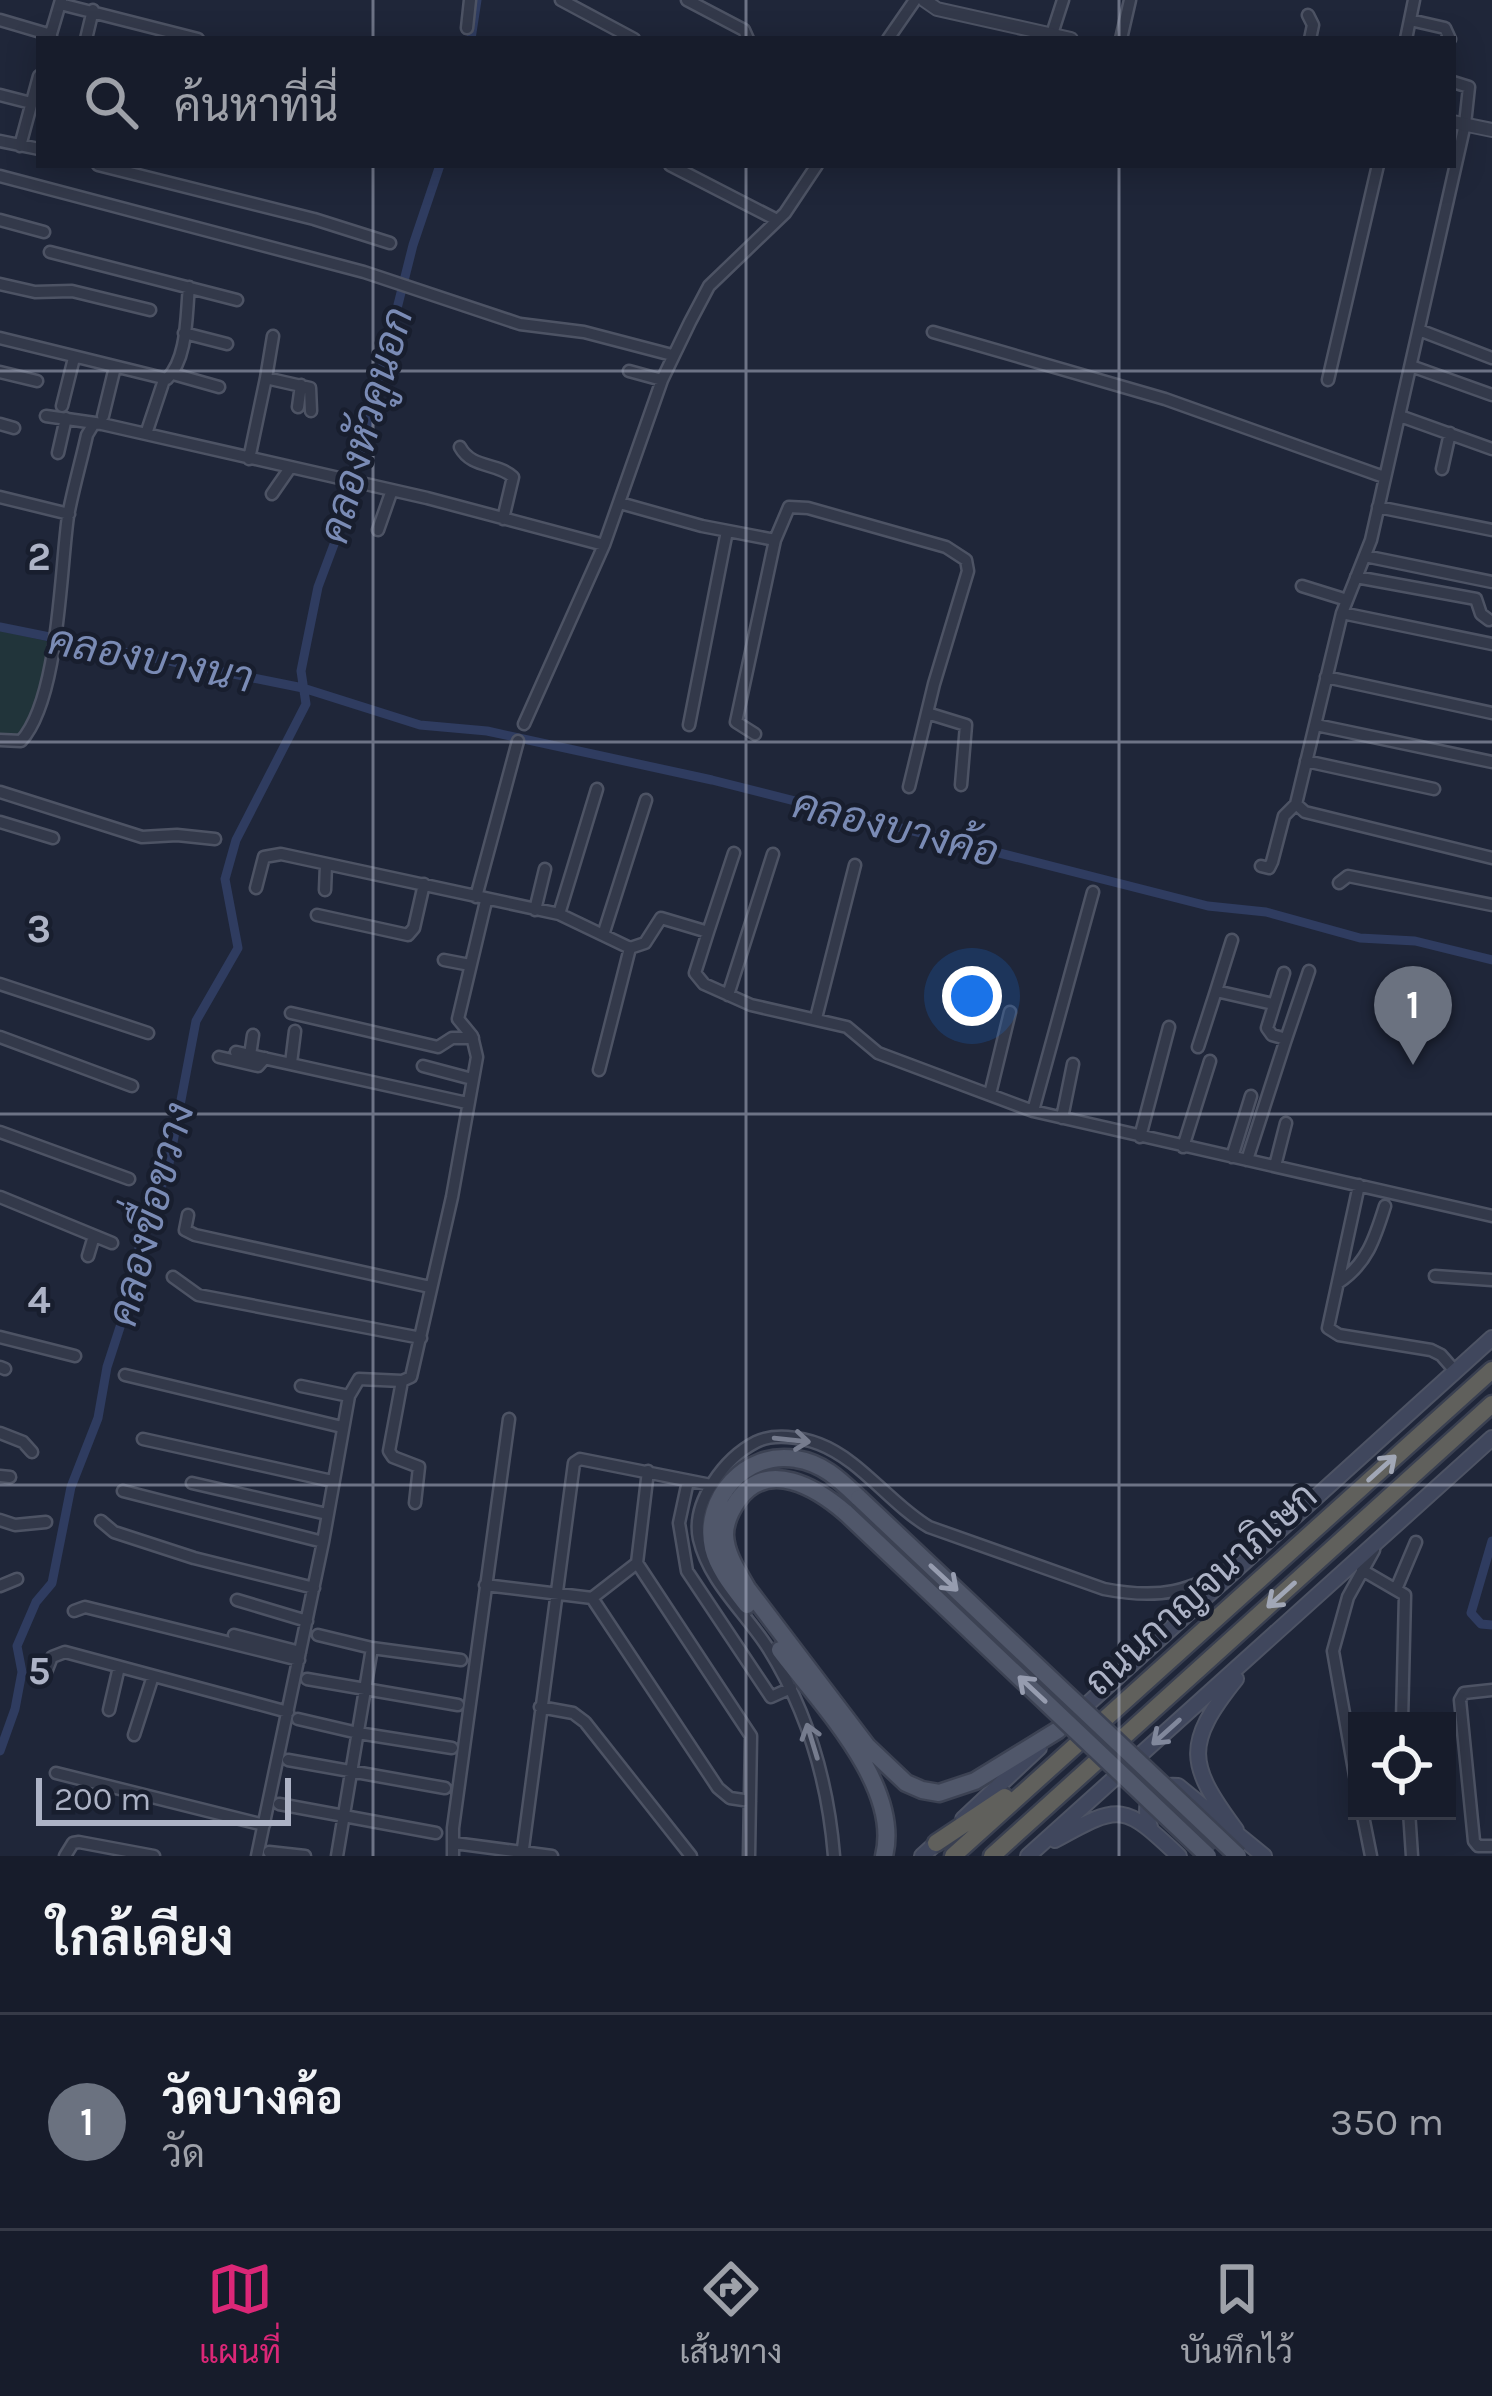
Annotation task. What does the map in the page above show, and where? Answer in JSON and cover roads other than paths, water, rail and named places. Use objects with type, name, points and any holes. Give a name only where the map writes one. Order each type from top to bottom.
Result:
[{"type":"highway","name":"ถนนกาญจนาภิเษก","points":[[953,1856],[1492,1370]]},
{"type":"highway","name":"ถนนกาญจนาภิเษก","points":[[992,1856],[1492,1404]]},
{"type":"highway","points":[[929,1850],[1036,1780]]},
{"type":"main road","points":[[929,1850],[1492,1338]]},
{"type":"main road","points":[[1028,1856],[1492,1438]]},
{"type":"main road","points":[[884,1856],[888,1832],[873,1781],[718,1561],[712,1537],[717,1503],[745,1469],[775,1459],[822,1466],[1238,1856]]},
{"type":"main road","points":[[1058,1730],[957,1789],[922,1790],[889,1768],[867,1746],[733,1562],[725,1537],[729,1515],[740,1496],[747,1489],[784,1479],[811,1487],[846,1513],[1208,1856]]},
{"type":"main road","points":[[1236,1830],[1205,1786],[1198,1752],[1208,1718],[1262,1647]]},
{"type":"main road","points":[[1151,1830],[1146,1802],[1159,1787],[1172,1784],[1186,1790],[1264,1856]]},
{"type":"main road","points":[[1028,1856],[1107,1813],[1121,1814],[1151,1830],[1179,1856]]},
{"type":"street","points":[[467,28],[470,0]]},
{"type":"street","points":[[561,0],[628,36]]},
{"type":"street","points":[[687,0],[744,29],[747,36]]},
{"type":"street","points":[[890,36],[914,0]]},
{"type":"street","points":[[924,0],[937,9],[955,6],[1060,36]]},
{"type":"street","points":[[1052,34],[1063,0]]},
{"type":"street","points":[[1121,36],[1130,0]]},
{"type":"street","points":[[1407,36],[1414,0]]},
{"type":"street","points":[[50,36],[60,2],[186,36]]},
{"type":"street","points":[[87,36],[93,10]]},
{"type":"street","points":[[1308,15],[1310,36]]},
{"type":"street","points":[[0,20],[47,36]]},
{"type":"street","points":[[1410,20],[1445,28],[1449,36]]},
{"type":"street","points":[[1000,36],[1006,23]]},
{"type":"street","points":[[1456,83],[1469,87],[1459,123],[1492,130]]},
{"type":"street","points":[[20,146],[36,86]]},
{"type":"street","points":[[0,95],[31,103]]},
{"type":"street","points":[[0,141],[36,149]]},
{"type":"street","points":[[110,168],[390,243]]},
{"type":"street","points":[[167,182],[171,168]]},
{"type":"street","points":[[676,168],[778,220]]},
{"type":"street","points":[[1328,380],[1377,168]]},
{"type":"street","points":[[1261,866],[1269,868],[1284,816],[1296,805],[1344,607],[1365,556],[1419,330],[1450,168]]},
{"type":"street","points":[[524,724],[604,545],[672,356],[709,286],[778,220],[814,169]]},
{"type":"street","points":[[0,176],[388,280],[520,324],[584,332],[672,356]]},
{"type":"street","points":[[0,220],[44,232]]},
{"type":"street","points":[[50,252],[237,300]]},
{"type":"street","points":[[0,284],[34,292],[72,291],[150,310]]},
{"type":"street","points":[[146,434],[184,333],[189,286]]},
{"type":"street","points":[[1419,330],[1492,358]]},
{"type":"street","points":[[932,332],[1166,399],[1384,477]]},
{"type":"street","points":[[184,333],[227,344]]},
{"type":"street","points":[[249,459],[273,336]]},
{"type":"street","points":[[0,338],[220,387]]},
{"type":"street","points":[[58,453],[74,358]]},
{"type":"street","points":[[1411,366],[1492,395]]},
{"type":"street","points":[[0,740],[17,742],[28,734],[55,644],[69,514],[87,435],[98,421],[115,367]]},
{"type":"street","points":[[629,371],[662,380]]},
{"type":"street","points":[[0,372],[37,381]]},
{"type":"street","points":[[266,378],[312,390],[311,411]]},
{"type":"street","points":[[298,407],[302,385]]},
{"type":"street","points":[[46,416],[64,412],[604,545]]},
{"type":"street","points":[[1400,416],[1492,448]]},
{"type":"street","points":[[0,424],[14,428]]},
{"type":"street","points":[[1442,469],[1450,434]]},
{"type":"street","points":[[460,447],[469,460],[511,474],[513,484],[503,519]]},
{"type":"street","points":[[272,494],[290,468]]},
{"type":"street","points":[[377,530],[392,490]]},
{"type":"street","points":[[0,497],[69,514]]},
{"type":"street","points":[[620,503],[775,540]]},
{"type":"street","points":[[755,734],[736,722],[783,515],[793,506],[934,543],[954,550],[966,560],[968,571],[909,787]]},
{"type":"street","points":[[1378,507],[1492,530]]},
{"type":"street","points":[[664,532],[669,517]]},
{"type":"street","points":[[689,725],[727,531]]},
{"type":"street","points":[[1365,556],[1492,582]]},
{"type":"street","points":[[1356,577],[1476,598],[1481,614],[1489,620]]},
{"type":"street","points":[[1302,586],[1344,607],[1492,644]]},
{"type":"street","points":[[1326,677],[1492,713]]},
{"type":"street","points":[[926,712],[966,725],[961,784]]},
{"type":"street","points":[[1316,725],[1492,762]]},
{"type":"street","points":[[305,1856],[263,1854],[264,1825],[293,1715],[299,1656],[349,1396],[359,1379],[402,1381],[412,1375],[421,1338],[477,1057],[473,1038],[458,1019],[518,741]]},
{"type":"street","points":[[1306,761],[1434,789]]},
{"type":"street","points":[[559,914],[597,789]]},
{"type":"street","points":[[0,792],[142,837],[215,838]]},
{"type":"street","points":[[604,932],[646,800]]},
{"type":"street","points":[[1296,805],[1305,812],[1492,858]]},
{"type":"street","points":[[0,822],[53,838]]},
{"type":"street","points":[[734,853],[695,974],[728,995],[764,1010],[855,1030],[888,1057],[1033,1111],[1492,1216]]},
{"type":"street","points":[[728,995],[772,854]]},
{"type":"street","points":[[256,888],[267,855],[290,855],[559,914],[630,948]]},
{"type":"street","points":[[325,890],[326,865]]},
{"type":"street","points":[[816,1018],[856,866]]},
{"type":"street","points":[[535,910],[545,869]]},
{"type":"street","points":[[1339,883],[1348,876],[1492,905]]},
{"type":"street","points":[[317,914],[408,935],[414,928],[424,884]]},
{"type":"street","points":[[1033,1111],[1093,892]]},
{"type":"street","points":[[630,948],[645,943],[661,918],[708,932]]},
{"type":"street","points":[[1198,1047],[1232,940]]},
{"type":"street","points":[[599,1070],[630,948]]},
{"type":"street","points":[[444,959],[470,965]]},
{"type":"street","points":[[1247,1160],[1309,971]]},
{"type":"street","points":[[1284,974],[1267,1030],[1286,1039]]},
{"type":"street","points":[[0,984],[148,1033]]},
{"type":"street","points":[[1216,991],[1273,1004]]},
{"type":"street","points":[[990,1094],[1010,1012]]},
{"type":"street","points":[[291,1013],[438,1047],[452,1038],[473,1038]]},
{"type":"street","points":[[1140,1137],[1169,1027]]},
{"type":"street","points":[[290,1063],[296,1031]]},
{"type":"street","points":[[253,1035],[243,1053],[466,1103]]},
{"type":"street","points":[[0,1037],[132,1086]]},
{"type":"street","points":[[219,1057],[258,1066],[266,1058]]},
{"type":"street","points":[[1183,1147],[1210,1061]]},
{"type":"street","points":[[1062,1118],[1073,1064]]},
{"type":"street","points":[[423,1066],[472,1079]]},
{"type":"street","points":[[1232,1157],[1251,1096]]},
{"type":"street","points":[[1275,1166],[1286,1123]]},
{"type":"street","points":[[0,1132],[129,1179]]},
{"type":"street","points":[[1360,1185],[1329,1331],[1431,1350],[1455,1371]]},
{"type":"street","points":[[0,1198],[112,1243]]},
{"type":"street","points":[[1338,1283],[1372,1247],[1384,1206]]},
{"type":"street","points":[[188,1215],[185,1230],[195,1235],[430,1287]]},
{"type":"street","points":[[88,1256],[94,1236]]},
{"type":"street","points":[[1435,1276],[1492,1280]]},
{"type":"street","points":[[173,1277],[198,1295],[421,1338]]},
{"type":"street","points":[[0,1337],[75,1357]]},
{"type":"street","points":[[125,1375],[342,1427]]},
{"type":"street","points":[[402,1381],[389,1451],[419,1467],[415,1503]]},
{"type":"street","points":[[301,1386],[349,1396]]},
{"type":"street","points":[[509,1419],[454,1850],[552,1856]]},
{"type":"street","points":[[0,1433],[23,1442],[32,1452]]},
{"type":"street","points":[[833,1856],[823,1776],[809,1727],[766,1644],[716,1579],[699,1538],[710,1485],[757,1441],[777,1436],[805,1440],[841,1456],[929,1527],[1104,1589],[1174,1593],[1247,1558]]},
{"type":"street","points":[[143,1439],[332,1481]]},
{"type":"street","points":[[522,1854],[575,1462],[580,1459],[710,1485]]},
{"type":"street","points":[[647,1471],[637,1562],[751,1736],[749,1856]]},
{"type":"street","points":[[688,1481],[679,1522],[687,1571],[771,1696],[791,1688]]},
{"type":"street","points":[[192,1483],[327,1514]]},
{"type":"street","points":[[123,1491],[324,1538]]},
{"type":"street","points":[[207,1507],[324,1538]]},
{"type":"street","points":[[0,1520],[15,1525],[46,1522]]},
{"type":"street","points":[[101,1521],[115,1532],[205,1562],[314,1588]]},
{"type":"street","points":[[1348,1735],[1333,1651],[1342,1610],[1378,1542]]},
{"type":"street","points":[[1397,1587],[1415,1542]]},
{"type":"street","points":[[592,1598],[637,1562]]},
{"type":"street","points":[[1362,1570],[1405,1595],[1402,1712]]},
{"type":"street","points":[[0,1586],[17,1579]]},
{"type":"street","points":[[485,1585],[592,1598],[718,1788],[730,1798],[750,1801]]},
{"type":"street","points":[[237,1600],[307,1621]]},
{"type":"street","points":[[74,1611],[85,1607],[299,1656]]},
{"type":"street","points":[[234,1635],[299,1656]]},
{"type":"street","points":[[318,1635],[461,1660]]},
{"type":"street","points":[[50,1646],[358,1733],[452,1748]]},
{"type":"street","points":[[337,1856],[372,1648]]},
{"type":"street","points":[[44,1677],[52,1658],[64,1652]]},
{"type":"street","points":[[109,1710],[118,1667]]},
{"type":"street","points":[[134,1735],[152,1676]]},
{"type":"street","points":[[307,1679],[458,1705]]},
{"type":"street","points":[[1492,1690],[1460,1696],[1474,1841],[1478,1846],[1492,1846]]},
{"type":"street","points":[[540,1707],[573,1713],[585,1722],[691,1856]]},
{"type":"street","points":[[288,1760],[445,1788]]},
{"type":"street","points":[[56,1773],[264,1825]]},
{"type":"street","points":[[279,1804],[436,1833]]},
{"type":"street","points":[[1364,1820],[1371,1856]]},
{"type":"street","points":[[1410,1820],[1412,1856]]},
{"type":"street","points":[[65,1856],[79,1842],[154,1856]]},
{"type":"waterway","name":"คลองหัวคูนอก","points":[[471,36],[477,0]]},
{"type":"waterway","name":"คลองขื่อขวาง","points":[[0,1751],[22,1672],[17,1646],[36,1602],[52,1583],[71,1487],[98,1418],[107,1367],[137,1275],[140,1233],[167,1174],[196,1021],[238,948],[225,879],[236,840],[306,704],[301,671],[318,587],[345,515],[413,245],[439,168]]},
{"type":"waterway","name":"คลองบางค้อ","points":[[0,627],[303,688],[420,725],[487,731],[712,780],[1208,906],[1266,912],[1360,938],[1415,941],[1492,960]]},
{"type":"waterway","points":[[1492,1541],[1471,1613],[1481,1624],[1492,1625]]},
{"type":"place","name":"วัดบางค้อ","points":[[1413,1065]]},
{"type":"water label","name":"คลองบางนา","points":[[151,658]]}]
